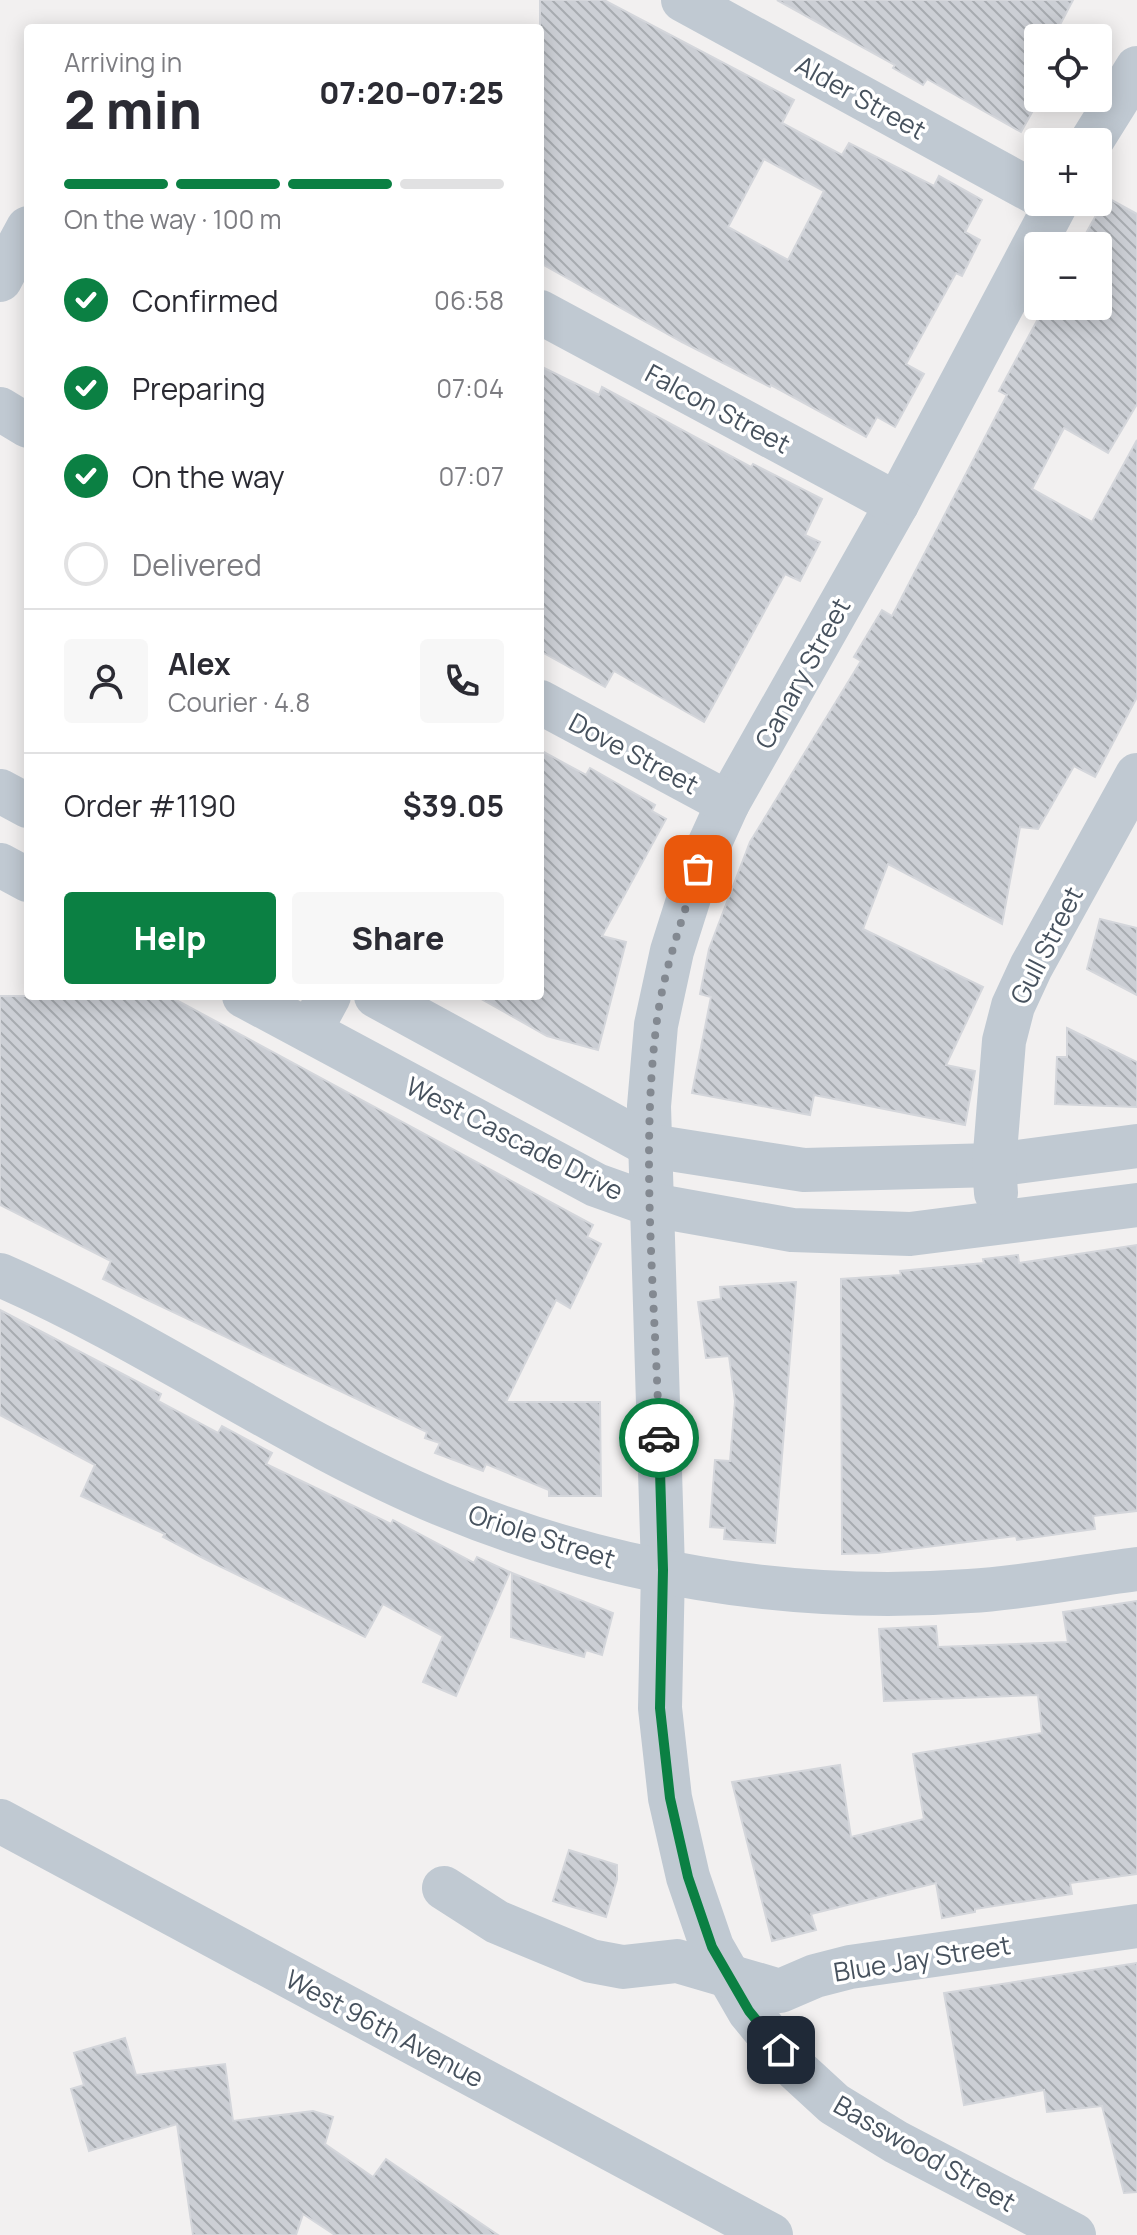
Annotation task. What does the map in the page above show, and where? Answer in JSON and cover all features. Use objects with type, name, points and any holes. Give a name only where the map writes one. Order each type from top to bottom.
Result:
[{"type":"street","name":"Alder Street","points":[[683,0],[1024,185]]},
{"type":"street","points":[[1100,128],[1137,68]]},
{"type":"street","name":"Canary Street","points":[[651,1176],[649,1106],[656,1025],[672,951],[698,869],[728,803],[897,504],[1043,216]]},
{"type":"street","points":[[0,280],[24,236]]},
{"type":"street","name":"Falcon Street","points":[[544,314],[897,504]]},
{"type":"street","points":[[0,409],[24,424]]},
{"type":"street","name":"Dove Street","points":[[544,704],[728,803]]},
{"type":"street","name":"Gull Street","points":[[999,1223],[994,1165],[1004,1041],[1013,1006],[1031,967],[1137,775]]},
{"type":"street","points":[[0,791],[24,804]]},
{"type":"street","points":[[0,865],[24,878]]},
{"type":"street","name":"West Cascade Drive","points":[[261,1000],[319,1014],[596,1185],[651,1176],[994,1165],[1137,1146]]},
{"type":"street","name":"West Cascade Drive","points":[[382,1000],[651,1176],[792,1230],[910,1234],[1137,1205]]},
{"type":"street","name":"Basswood Street","points":[[651,1176],[663,1570],[660,1708],[670,1798],[688,1877],[712,1947],[728,1979],[797,2070],[834,2104],[896,2142],[1074,2235]]},
{"type":"street","name":"Oriole Street","points":[[0,1275],[440,1503],[519,1533],[610,1560],[752,1587],[907,1594],[972,1591],[1137,1569]]},
{"type":"street","name":"West 96th Avenue","points":[[0,1821],[771,2235]]},
{"type":"street","name":"Blue Jay Street","points":[[444,1888],[497,1922],[591,1961],[623,1967],[677,1961],[728,1979],[780,1991],[815,1976],[850,1967],[1137,1926]]},
{"type":"building","points":[[540,0],[604,0],[794,100],[782,123],[842,155],[849,143],[934,186],[939,176],[982,200],[965,232],[980,240],[962,276],[956,273],[906,364],[924,374],[895,427],[877,417],[866,437],[771,385],[682,342],[544,265],[544,24],[540,24]],"holes":[[[764,159],[824,191],[788,260],[728,227]]]},
{"type":"building","points":[[777,0],[1073,0],[1060,24],[1024,24],[1024,112],[1032,112],[1021,132],[927,79],[923,85],[893,68],[895,65]]},
{"type":"building","points":[[1112,200],[1137,214],[1137,404],[1108,453],[1064,428],[1032,489],[1092,522],[1137,440],[1137,697],[1095,777],[1074,766],[1038,829],[1020,827],[1002,924],[888,864],[863,929],[983,987],[946,1065],[975,1071],[965,1125],[814,1095],[810,1115],[692,1093],[711,997],[700,994],[709,949],[750,842],[861,661],[854,657],[882,610],[892,616],[1007,395],[999,391],[1037,320],[1112,320],[1112,232],[1087,232],[1096,216],[1112,216]]},
{"type":"building","points":[[544,368],[599,395],[602,387],[751,467],[753,464],[822,499],[805,535],[820,542],[800,581],[785,574],[704,722],[614,671],[605,687],[544,653]]},
{"type":"building","points":[[544,752],[586,775],[590,768],[655,805],[652,811],[666,819],[602,936],[626,942],[598,1050],[547,1036],[483,1000],[544,1000]]},
{"type":"building","points":[[1100,919],[1137,928],[1137,995],[1087,969]]},
{"type":"building","points":[[0,996],[24,996],[24,1000],[176,1000],[593,1225],[587,1237],[601,1244],[570,1308],[556,1300],[506,1402],[600,1402],[601,1496],[549,1496],[549,1490],[486,1464],[483,1471],[435,1453],[440,1443],[425,1438],[427,1432],[103,1279],[111,1261],[0,1205]]},
{"type":"building","points":[[1067,1028],[1137,1062],[1137,1107],[1055,1104],[1057,1057],[1067,1057]]},
{"type":"building","points":[[1137,1245],[1137,1511],[1093,1516],[1095,1529],[1017,1540],[1016,1536],[877,1553],[842,1554],[841,1279],[901,1275],[900,1271],[984,1263],[983,1259],[1018,1255],[1019,1263]]},
{"type":"building","points":[[796,1282],[775,1543],[724,1539],[725,1528],[710,1527],[715,1460],[730,1461],[735,1401],[729,1356],[706,1358],[698,1302],[721,1299],[720,1287]]},
{"type":"building","points":[[0,1310],[161,1394],[158,1401],[218,1433],[222,1426],[272,1453],[266,1464],[391,1524],[393,1520],[474,1563],[477,1557],[510,1572],[456,1696],[423,1682],[443,1636],[383,1604],[365,1637],[205,1559],[163,1537],[165,1534],[81,1496],[95,1465],[0,1415]]},
{"type":"building","points":[[512,1573],[613,1613],[602,1655],[586,1650],[584,1657],[511,1637]]},
{"type":"building","points":[[1137,1601],[1137,1874],[1070,1883],[1072,1894],[975,1909],[975,1912],[942,1918],[936,1883],[811,1914],[816,1930],[772,1941],[732,1782],[840,1765],[851,1837],[924,1819],[913,1754],[1042,1733],[1038,1695],[884,1701],[879,1629],[936,1626],[938,1647],[1068,1642],[1063,1612]]},
{"type":"building","points":[[569,1850],[617,1865],[617,1879],[606,1917],[553,1901]]},
{"type":"building","points":[[1137,1963],[1137,2192],[1124,2193],[1102,2106],[1047,2112],[1044,2090],[964,2105],[944,1993]]},
{"type":"building","points":[[125,2038],[136,2075],[225,2064],[233,2121],[313,2111],[333,2117],[325,2144],[373,2177],[386,2159],[498,2235],[335,2235],[303,2214],[296,2235],[193,2235],[177,2124],[89,2151],[71,2089],[84,2085],[74,2053]]},
{"type":"way so far","points":[[659,1438],[649,1106],[656,1025],[672,951],[698,869]]},
{"type":"route","points":[[659,1438],[663,1570],[660,1708],[670,1798],[688,1877],[712,1947],[749,2011],[781,2050]]}]
